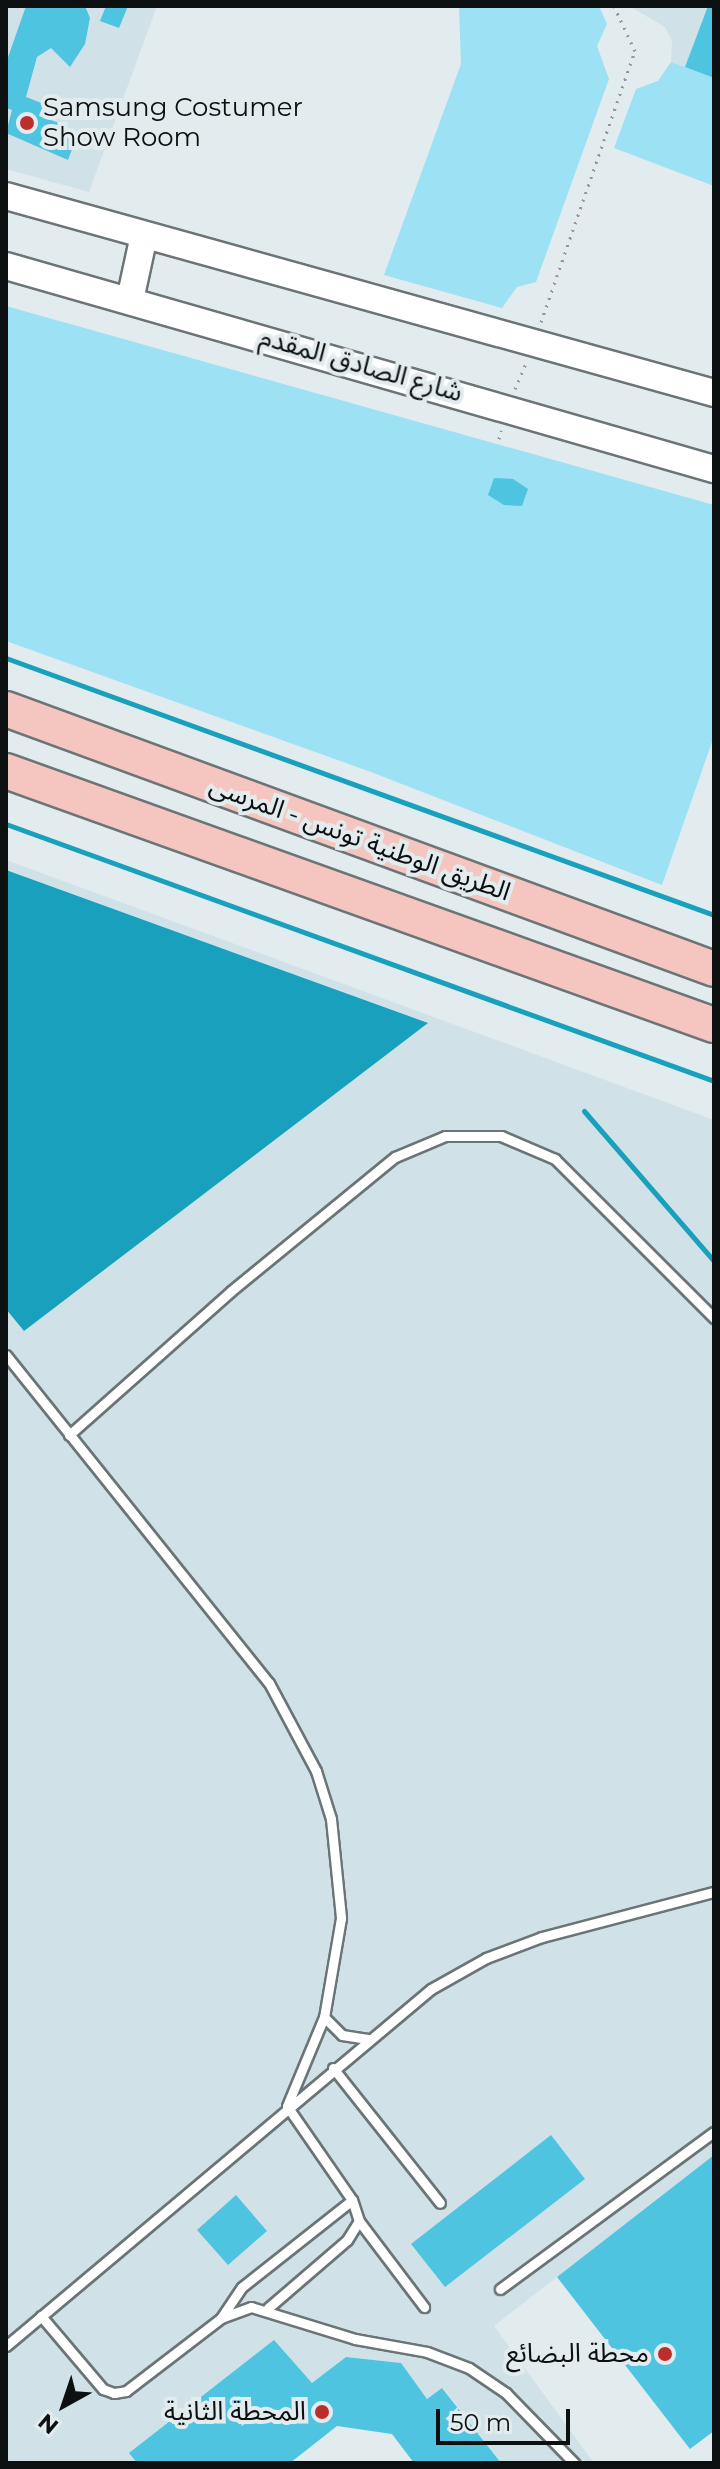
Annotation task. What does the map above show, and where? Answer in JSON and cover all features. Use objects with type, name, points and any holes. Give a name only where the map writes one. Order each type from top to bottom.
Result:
[{"type":"highway","name":"الطريق الوطنية تونس - المرسى","points":[[6,709],[714,969]]},
{"type":"highway","points":[[6,771],[714,1025]]},
{"type":"main road","points":[[6,196],[714,393]]},
{"type":"main road","points":[[130,300],[144,235]]},
{"type":"main road","name":"شارع الصادق المقدم","points":[[6,266],[507,406],[714,469]]},
{"type":"lane","points":[[69,1435],[231,1291],[395,1157],[445,1136],[501,1136],[555,1159],[714,1318]]},
{"type":"lane","points":[[6,1355],[269,1683],[316,1771],[331,1819],[341,1918],[324,2017],[287,2106]]},
{"type":"lane","points":[[6,2346],[287,2106],[431,1989],[514,1946],[714,1892]]},
{"type":"lane","points":[[324,2017],[342,2035],[368,2039]]},
{"type":"lane","points":[[333,2068],[440,2203]]},
{"type":"lane","points":[[287,2106],[352,2200],[359,2221],[424,2307]]},
{"type":"lane","points":[[500,2289],[714,2132]]},
{"type":"lane","points":[[221,2318],[242,2287],[352,2200]]},
{"type":"lane","points":[[268,2308],[347,2240],[359,2221]]},
{"type":"lane","points":[[41,2316],[103,2389],[114,2393],[126,2391],[221,2318],[251,2307],[268,2308],[331,2332],[427,2352],[469,2368],[514,2400],[574,2463]]},
{"type":"path","points":[[499,439],[507,406],[534,342],[635,51],[614,6]]},
{"type":"shaded area","points":[[7,6],[157,6],[89,192],[6,169]]},
{"type":"shaded area","points":[[459,6],[599,6],[607,24],[597,46],[609,79],[536,282],[517,287],[502,308],[384,275],[461,64]]},
{"type":"shaded area","points":[[629,6],[714,6],[714,78],[671,62],[672,41],[665,27]]},
{"type":"shaded area","points":[[671,62],[714,78],[714,186],[614,148],[636,89],[658,81]]},
{"type":"shaded area","points":[[6,306],[714,505],[714,736],[662,885],[371,772],[6,641]]},
{"type":"shaded area","points":[[6,860],[714,1120],[714,2155],[494,2326],[594,2463],[501,2463],[443,2388],[427,2399],[400,2363],[346,2357],[312,2383],[274,2341],[130,2454],[137,2463],[6,2463]]},
{"type":"shaded area","points":[[6,870],[428,1023],[24,1331],[6,1309]]},
{"type":"building","points":[[26,6],[85,6],[90,18],[85,44],[70,67],[51,48],[37,57],[26,97],[44,104],[39,116],[65,125],[63,131],[77,136],[68,160],[6,133],[12,110],[6,108],[6,63]]},
{"type":"building","points":[[106,6],[128,6],[119,28],[100,21]]},
{"type":"building","points":[[708,6],[714,6],[714,78],[685,67]]},
{"type":"building","points":[[494,478],[513,479],[528,489],[522,506],[504,505],[488,495]]},
{"type":"building","points":[[551,2135],[585,2179],[445,2287],[411,2244]]},
{"type":"building","name":"محطة البضائع","points":[[714,2155],[714,2431],[690,2449],[557,2277]]},
{"type":"building","points":[[236,2195],[267,2231],[228,2265],[197,2230]]},
{"type":"building","name":"المحطة الثانية","points":[[274,2340],[312,2383],[346,2357],[401,2363],[427,2399],[442,2388],[501,2463],[414,2463],[392,2434],[337,2426],[290,2463],[137,2463],[129,2453]]},
{"type":"waterway","points":[[6,658],[714,915]]},
{"type":"waterway","points":[[6,824],[714,1081]]},
{"type":"waterway","points":[[584,1111],[714,1261]]},
{"type":"place","name":"Samsung Costumer Show Room","points":[[27,123]]},
{"type":"place","name":"محطة البضائع","points":[[665,2354]]},
{"type":"place","name":"المحطة الثانية","points":[[322,2412]]}]
